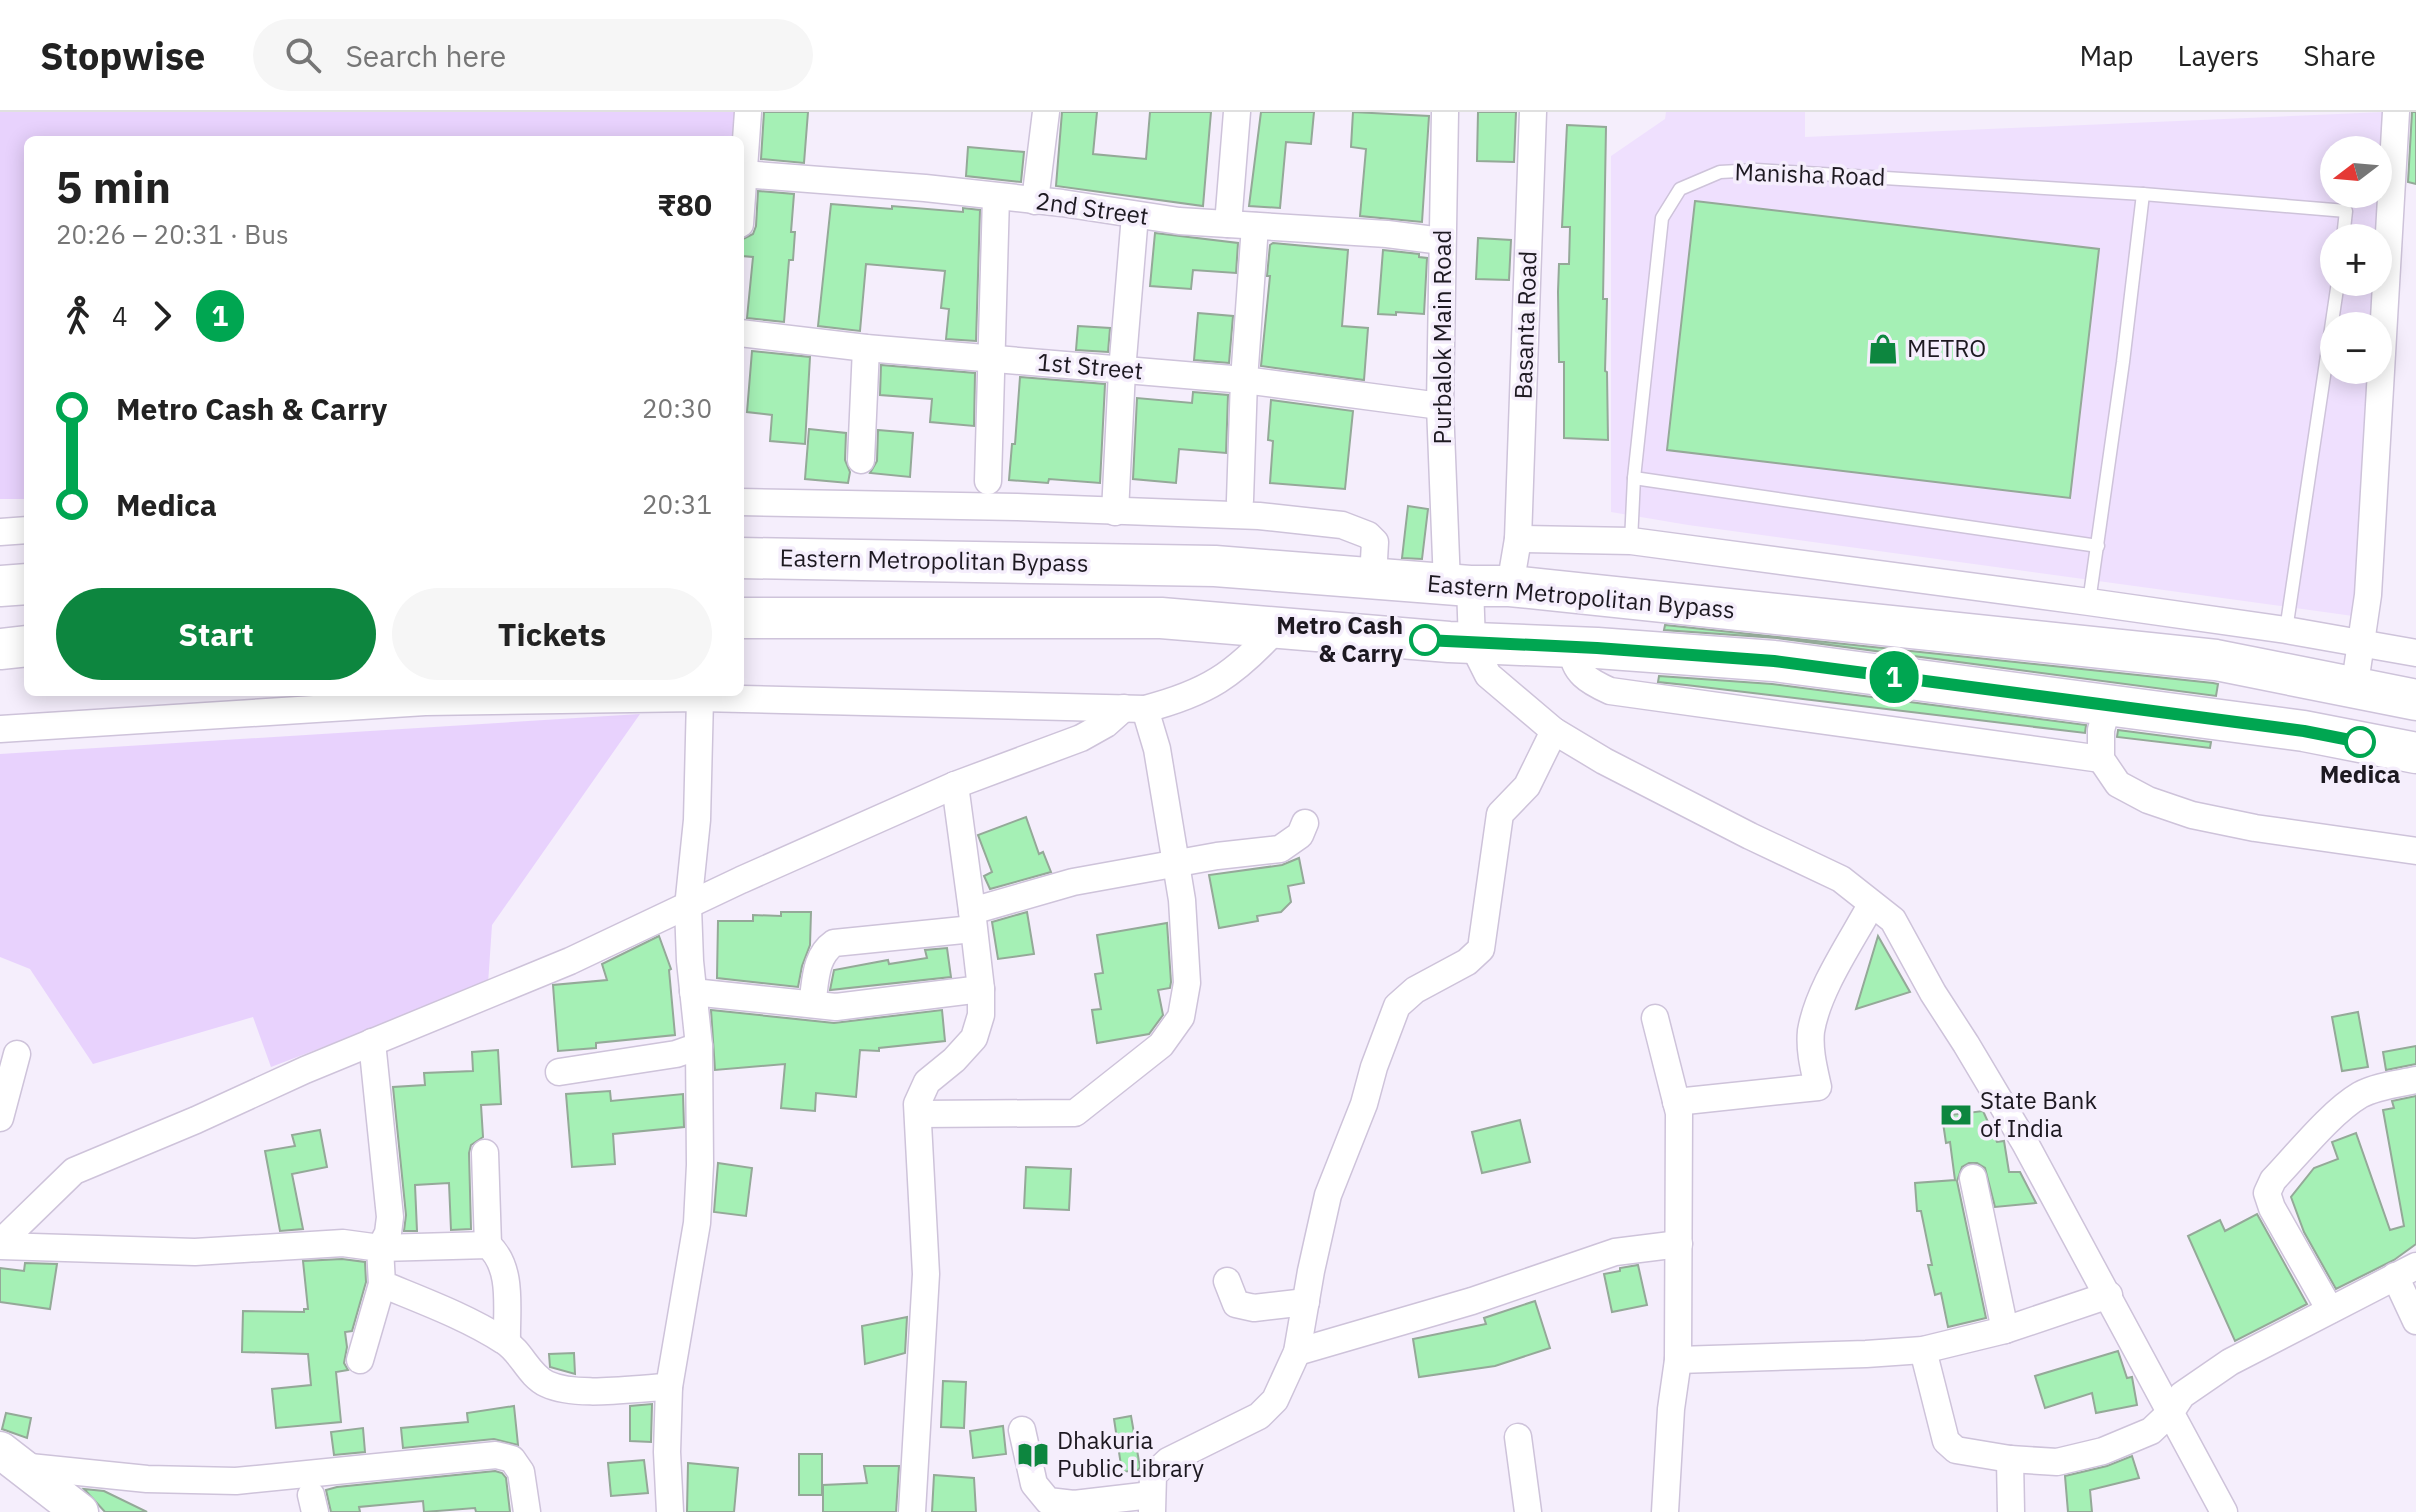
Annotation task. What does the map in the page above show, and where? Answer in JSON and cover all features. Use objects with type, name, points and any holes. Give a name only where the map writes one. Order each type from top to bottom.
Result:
[{"type":"main road","name":"Eastern Metropolitan Bypass","points":[[744,558],[1215,566],[1373,578],[1454,577],[1510,586],[2216,660],[2416,700]]},
{"type":"main road","points":[[0,586],[24,584]]},
{"type":"main road","name":"Eastern Metropolitan Bypass","points":[[744,618],[1161,618],[1472,643],[1774,661],[2304,731],[2416,753]]},
{"type":"main road","points":[[0,649],[24,646]]},
{"type":"street","points":[[744,162],[748,112]]},
{"type":"street","points":[[1035,201],[1046,112]]},
{"type":"street","points":[[1237,112],[1244,380],[1240,500]]},
{"type":"street","name":"Purbalok Main Road","points":[[1445,112],[1440,406],[1454,577],[1472,643]]},
{"type":"street","name":"Basanta Road","points":[[1510,586],[1518,539],[1533,112]]},
{"type":"street","points":[[2354,690],[2368,595],[2396,112]]},
{"type":"street","name":"2nd Street","points":[[744,174],[925,188],[1135,215],[1442,241]]},
{"type":"street","points":[[988,481],[989,358],[996,197]]},
{"type":"street","points":[[1115,512],[1122,371],[1135,215]]},
{"type":"street","name":"1st Street","points":[[744,333],[866,348],[1244,380],[1440,406]]},
{"type":"street","points":[[861,460],[866,348]]},
{"type":"street","points":[[744,502],[1259,516],[1342,525],[1368,535],[1375,542],[1373,578]]},
{"type":"street","points":[[0,532],[24,530]]},
{"type":"street","points":[[1518,539],[1631,541],[2286,630],[2416,653]]},
{"type":"street","points":[[0,729],[425,702],[700,698],[1134,708],[1177,701],[1236,670],[1277,628]]},
{"type":"street","points":[[1472,643],[1488,675],[1554,731],[1593,755],[1750,836],[1841,879],[1893,920],[1933,993],[2025,1143],[2224,1512]]},
{"type":"street","points":[[1573,647],[1572,658],[1586,680],[1610,691],[2101,759]]},
{"type":"street","points":[[670,1512],[667,1452],[669,1387],[697,1223],[700,1165],[699,1046],[688,907],[697,820],[700,698]]},
{"type":"street","points":[[2108,705],[2101,730],[2101,759],[2118,784],[2148,800],[2192,815],[2255,828],[2416,851]]},
{"type":"street","points":[[0,1244],[74,1171],[372,1042],[570,961],[955,785],[1081,738],[1134,708]]},
{"type":"street","points":[[918,1114],[1075,1113],[1161,1045],[1181,1017],[1187,983],[1187,945],[1178,863],[1157,749],[1134,708]]},
{"type":"street","points":[[1022,1430],[1034,1484],[1048,1501],[1151,1504],[1153,1475],[1168,1461],[1259,1416],[1275,1400],[1297,1352],[1328,1195],[1364,1104],[1397,1006],[1415,990],[1467,962],[1481,949],[1500,814],[1527,786],[1554,731]]},
{"type":"street","points":[[912,1512],[926,1274],[917,1104],[927,1082],[974,1038],[981,1015],[981,989],[955,785]]},
{"type":"street","points":[[812,1004],[819,959],[824,950],[834,943],[973,920],[1073,882],[1217,856],[1280,849],[1300,835],[1305,823]]},
{"type":"street","points":[[1676,1102],[1818,1087],[1811,1053],[1811,1031],[1819,1001],[1871,905]]},
{"type":"street","points":[[693,992],[836,1007],[981,989]]},
{"type":"street","points":[[1655,1018],[1679,1113],[1678,1360],[1671,1409],[1665,1512]]},
{"type":"street","points":[[360,1360],[382,1284],[380,1248],[388,1233],[390,1217],[372,1042]]},
{"type":"street","points":[[559,1072],[676,1054],[699,1046]]},
{"type":"street","points":[[0,1118],[17,1054]]},
{"type":"street","points":[[2330,1310],[2272,1208],[2267,1193],[2273,1180],[2339,1112],[2359,1096],[2376,1088],[2416,1080]]},
{"type":"street","points":[[485,1153],[488,1245]]},
{"type":"street","points":[[1973,1178],[2005,1330]]},
{"type":"street","points":[[0,1244],[195,1252],[343,1243],[380,1248],[488,1245],[497,1252],[505,1270],[507,1342]]},
{"type":"street","points":[[1297,1352],[1472,1301],[1615,1252],[1679,1244]]},
{"type":"street","points":[[1923,1350],[1946,1441],[1956,1450],[2010,1459],[2057,1462],[2103,1451],[2151,1431],[2170,1413],[2182,1395],[2230,1362],[2406,1271],[2416,1321]]},
{"type":"street","points":[[1227,1281],[1236,1304],[1254,1308],[1306,1302]]},
{"type":"street","points":[[382,1284],[444,1309],[507,1342],[534,1375],[548,1384],[575,1390],[669,1387]]},
{"type":"street","points":[[1678,1360],[1923,1350],[2005,1330],[2109,1295]]},
{"type":"street","points":[[1518,1437],[1528,1512]]},
{"type":"street","points":[[10,1458],[147,1479],[236,1481],[496,1455],[512,1459],[521,1472],[527,1512]]},
{"type":"street","points":[[10,1458],[80,1512]]},
{"type":"street","points":[[2010,1459],[2011,1512]]},
{"type":"lane","name":"Manisha Road","points":[[1631,541],[1634,478],[1662,218],[1680,189],[1720,172],[1756,170],[2143,194],[2346,211],[2345,224]]},
{"type":"lane","points":[[2089,602],[2143,194]]},
{"type":"lane","points":[[2286,630],[2336,296]]},
{"type":"lane","points":[[1634,478],[2098,546]]},
{"type":"shaded area","points":[[0,112],[735,112],[733,136],[24,136],[24,499],[0,499]]},
{"type":"shaded area","points":[[1666,112],[1805,112],[1805,137],[2384,112],[2382,136],[2320,136],[2320,208],[2378,208],[2377,224],[2320,224],[2320,296],[2372,296],[2372,312],[2320,312],[2320,384],[2367,384],[2353,616],[1611,512],[1611,156],[1665,119]]},
{"type":"shaded area","points":[[640,714],[492,925],[488,984],[271,1067],[253,1017],[93,1064],[30,969],[0,957],[0,754]]},
{"type":"building","points":[[764,112],[808,112],[804,163],[761,159]]},
{"type":"building","points":[[1062,112],[1097,112],[1093,154],[1146,159],[1150,112],[1211,112],[1203,206],[1056,186]]},
{"type":"building","points":[[1261,112],[1314,112],[1311,144],[1286,142],[1280,208],[1249,206]]},
{"type":"building","points":[[1353,112],[1429,116],[1422,222],[1360,216],[1366,149],[1351,147]]},
{"type":"building","points":[[1478,112],[1516,112],[1514,162],[1477,161]]},
{"type":"building","points":[[2412,112],[2416,112],[2416,184],[2408,182]]},
{"type":"building","points":[[1567,125],[1606,127],[1603,299],[1607,299],[1605,371],[1608,440],[1564,438],[1564,362],[1559,362],[1558,292],[1559,264],[1569,264],[1570,227],[1562,227]]},
{"type":"building","points":[[968,147],[1024,152],[1021,182],[966,176]]},
{"type":"building","points":[[758,191],[794,194],[791,232],[795,232],[793,260],[789,260],[784,322],[747,318],[753,257],[744,256],[744,238],[753,234]]},
{"type":"building","name":"METRO","points":[[1695,201],[2099,249],[2070,498],[1667,450]]},
{"type":"building","points":[[831,204],[963,212],[963,208],[980,210],[976,341],[946,339],[949,309],[941,308],[945,271],[866,264],[860,331],[818,326]]},
{"type":"building","points":[[1155,233],[1238,243],[1236,273],[1193,270],[1191,289],[1150,286]]},
{"type":"building","points":[[1478,238],[1511,240],[1509,280],[1476,279]]},
{"type":"building","points":[[1270,245],[1348,250],[1342,326],[1368,328],[1364,380],[1261,366]]},
{"type":"building","points":[[1383,250],[1419,254],[1419,257],[1427,258],[1424,314],[1378,314]]},
{"type":"building","points":[[1198,313],[1233,316],[1229,363],[1194,360]]},
{"type":"building","points":[[1078,326],[1110,328],[1108,352],[1076,350]]},
{"type":"building","points":[[752,351],[810,357],[805,444],[770,441],[772,415],[747,412]]},
{"type":"building","points":[[881,365],[975,373],[974,426],[930,422],[932,399],[880,395]]},
{"type":"building","points":[[1020,377],[1105,384],[1100,483],[1009,480]]},
{"type":"building","points":[[1193,392],[1228,395],[1226,453],[1179,449],[1176,483],[1133,479],[1137,398],[1192,403]]},
{"type":"building","points":[[1271,400],[1353,411],[1345,489],[1270,483],[1273,441],[1268,440]]},
{"type":"building","points":[[809,429],[846,433],[845,460],[850,472],[848,483],[805,479]]},
{"type":"building","points":[[878,430],[913,433],[910,477],[870,473],[877,461]]},
{"type":"building","points":[[1408,506],[1428,509],[1422,559],[1402,558]]},
{"type":"building","points":[[1665,625],[2218,684],[2216,696],[1777,638],[1664,630]]},
{"type":"building","points":[[1659,676],[1772,684],[2086,725],[2085,733],[1658,682]]},
{"type":"building","points":[[2118,730],[2211,742],[2210,748],[2117,737]]},
{"type":"building","points":[[1026,817],[1039,854],[1043,852],[1051,872],[990,889],[984,876],[992,872],[978,835]]},
{"type":"building","points":[[1299,858],[1304,883],[1288,886],[1291,902],[1281,912],[1257,916],[1258,921],[1219,928],[1209,875],[1282,865]]},
{"type":"building","points":[[781,912],[811,912],[810,945],[798,987],[717,978],[718,921],[753,921],[753,915],[781,916]]},
{"type":"building","points":[[1027,912],[1034,954],[998,959],[992,922]]},
{"type":"building","points":[[1167,923],[1171,982],[1170,988],[1158,990],[1163,1015],[1149,1034],[1097,1043],[1092,1010],[1101,1009],[1095,974],[1103,973],[1097,935]]},
{"type":"building","points":[[659,936],[671,969],[675,1035],[596,1043],[596,1048],[558,1051],[553,985],[607,980],[602,964]]},
{"type":"building","points":[[1878,936],[1910,992],[1856,1009]]},
{"type":"building","points":[[947,948],[951,977],[830,990],[834,970],[888,960],[889,964],[927,958],[925,950]]},
{"type":"building","points":[[711,1010],[834,1023],[942,1010],[945,1041],[879,1048],[879,1051],[860,1050],[856,1097],[816,1093],[815,1111],[781,1108],[785,1064],[715,1070]]},
{"type":"building","points":[[2358,1012],[2368,1067],[2342,1071],[2332,1017]]},
{"type":"building","points":[[2416,1046],[2416,1064],[2386,1070],[2383,1052]]},
{"type":"building","points":[[498,1050],[501,1104],[481,1105],[483,1137],[471,1145],[469,1153],[471,1229],[451,1230],[449,1183],[415,1185],[417,1231],[404,1231],[406,1215],[393,1087],[425,1085],[424,1073],[473,1071],[472,1052]]},
{"type":"building","points":[[610,1091],[611,1101],[683,1094],[684,1127],[613,1134],[615,1164],[572,1167],[566,1094]]},
{"type":"building","points":[[2416,1096],[2416,1244],[2394,1260],[2336,1289],[2304,1232],[2291,1197],[2314,1168],[2338,1159],[2332,1142],[2356,1133],[2390,1230],[2404,1226],[2383,1110],[2394,1108],[2392,1101]]},
{"type":"building","points":[[1983,1111],[1997,1142],[2004,1141],[2009,1172],[2020,1172],[2036,1203],[1995,1207],[1985,1168],[1977,1163],[1962,1167],[1957,1181],[1986,1318],[1948,1327],[1941,1293],[1935,1295],[1928,1265],[1932,1265],[1921,1211],[1917,1211],[1915,1183],[1955,1180],[1950,1142],[1946,1143],[1942,1116]]},
{"type":"building","points":[[1520,1120],[1530,1162],[1482,1173],[1472,1132]]},
{"type":"building","points":[[320,1130],[327,1167],[292,1174],[303,1229],[280,1231],[265,1151],[295,1146],[292,1135]]},
{"type":"building","points":[[718,1163],[752,1168],[746,1216],[714,1212]]},
{"type":"building","points":[[1026,1167],[1071,1169],[1069,1210],[1024,1208]]},
{"type":"building","points":[[2257,1214],[2307,1304],[2235,1341],[2188,1236],[2220,1220],[2225,1231]]},
{"type":"building","points":[[342,1259],[365,1262],[366,1282],[352,1331],[345,1332],[347,1347],[344,1363],[348,1370],[336,1372],[341,1422],[276,1428],[272,1389],[311,1385],[308,1354],[242,1352],[243,1311],[304,1312],[308,1309],[303,1261]]},
{"type":"building","points":[[25,1263],[57,1264],[50,1309],[0,1302],[0,1268],[24,1271]]},
{"type":"building","points":[[1638,1265],[1647,1305],[1612,1312],[1604,1274]]},
{"type":"building","points":[[1535,1301],[1550,1348],[1495,1366],[1419,1377],[1413,1339],[1486,1324],[1484,1318]]},
{"type":"building","points":[[907,1317],[905,1353],[865,1364],[862,1326]]},
{"type":"building","points":[[2118,1351],[2127,1378],[2132,1377],[2137,1405],[2096,1413],[2092,1393],[2045,1408],[2035,1376]]},
{"type":"building","points":[[574,1353],[575,1374],[550,1367],[549,1354]]},
{"type":"building","points":[[943,1381],[966,1382],[964,1428],[941,1427]]},
{"type":"building","points":[[652,1404],[651,1442],[630,1441],[630,1406]]},
{"type":"building","points":[[514,1406],[518,1445],[494,1439],[403,1448],[401,1428],[468,1422],[467,1413]]},
{"type":"building","points":[[6,1413],[31,1418],[27,1438],[2,1429]]},
{"type":"building","points":[[1131,1416],[1140,1467],[1122,1472],[1114,1419]]},
{"type":"building","points":[[1003,1426],[1006,1454],[973,1458],[970,1431]]},
{"type":"building","points":[[363,1428],[365,1452],[334,1455],[331,1432]]},
{"type":"building","points":[[799,1454],[822,1454],[822,1495],[799,1495]]},
{"type":"building","points":[[2132,1456],[2139,1478],[2090,1490],[2092,1512],[2068,1512],[2065,1476],[2107,1466]]},
{"type":"building","points":[[644,1460],[648,1493],[611,1496],[608,1463]]},
{"type":"building","points":[[688,1463],[738,1468],[734,1512],[687,1512]]},
{"type":"building","points":[[864,1466],[899,1466],[896,1512],[823,1512],[823,1485],[867,1483]]},
{"type":"building","points":[[495,1471],[506,1478],[510,1512],[476,1512],[475,1508],[424,1512],[423,1501],[359,1507],[360,1512],[331,1512],[326,1490],[337,1487]]},
{"type":"building","points":[[934,1475],[974,1478],[976,1512],[932,1512]]},
{"type":"building","points":[[84,1489],[104,1491],[147,1512],[105,1512]]},
{"type":"bus line","name":"1","points":[[1425,640],[1774,661],[2304,731],[2360,742]]},
{"type":"place","name":"METRO","points":[[1883,349]]},
{"type":"place","name":"Metro Cash & Carry","points":[[1425,640]]},
{"type":"place","name":"Medica","points":[[2360,742]]},
{"type":"place","name":"State Bank of India","points":[[1956,1115]]},
{"type":"place","name":"Dhakuria Public Library","points":[[1033,1455]]}]
